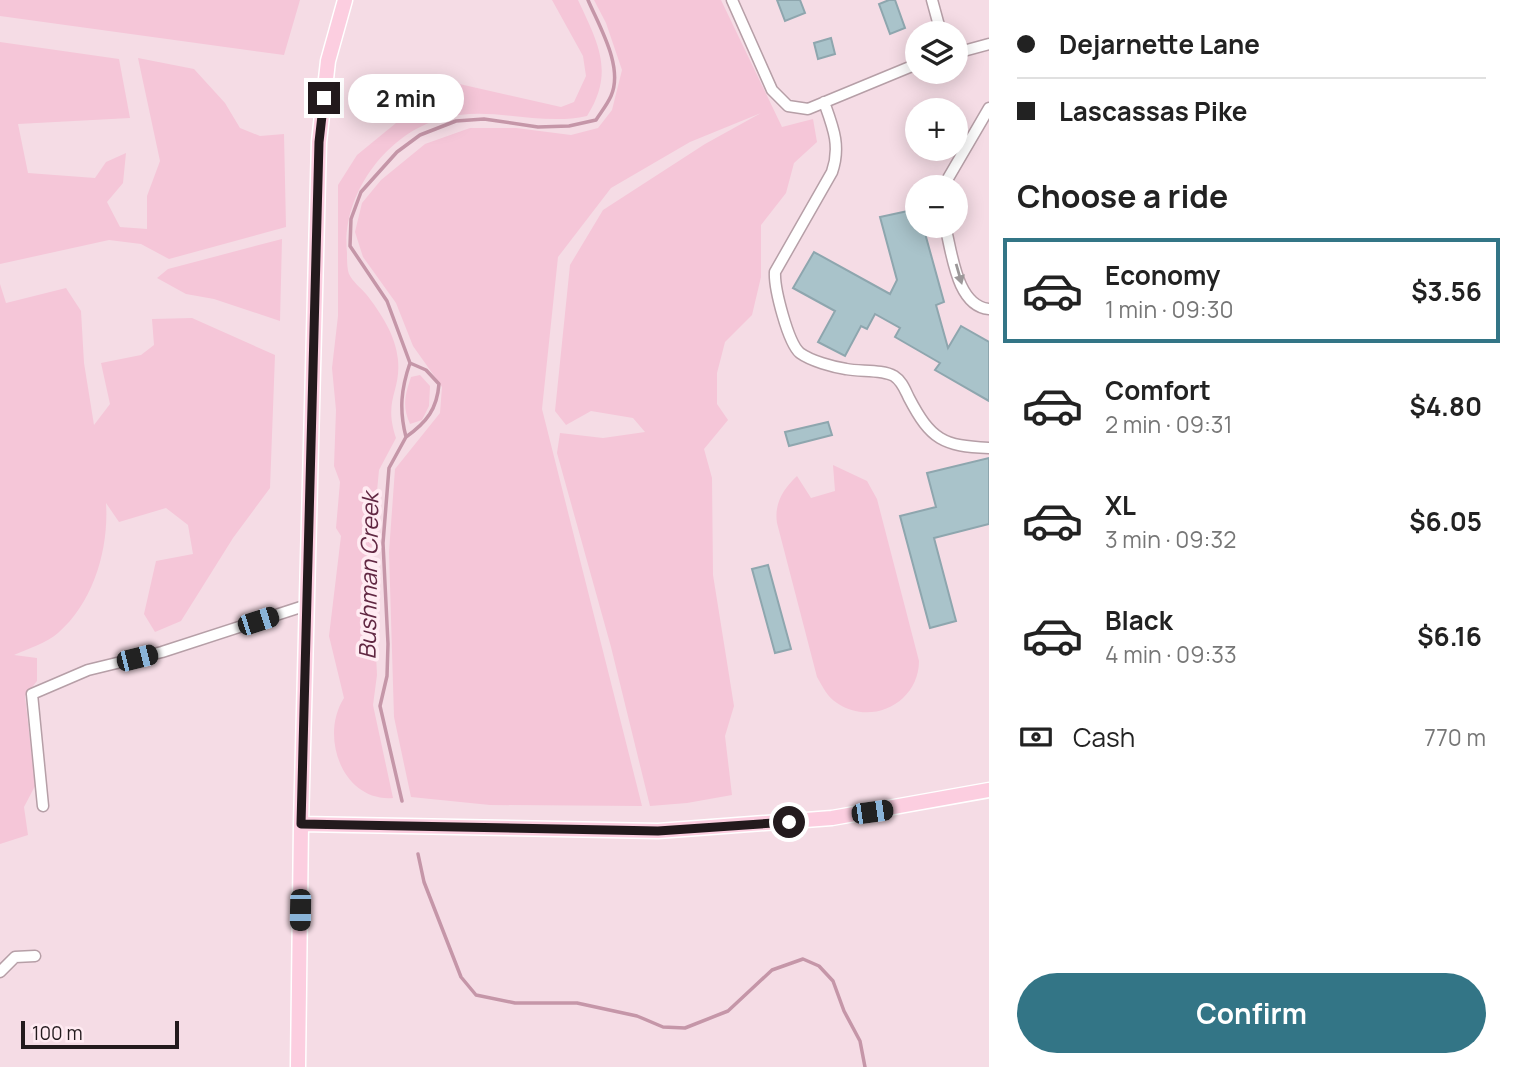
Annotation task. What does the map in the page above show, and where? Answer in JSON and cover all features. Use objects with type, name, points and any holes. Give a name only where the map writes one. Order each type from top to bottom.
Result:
[{"type":"main road","points":[[298,1067],[301,824],[319,142],[328,61],[345,0]]},
{"type":"main road","points":[[301,824],[658,831],[832,818],[989,790]]},
{"type":"street","points":[[732,0],[772,90],[788,106],[808,108],[905,69]]},
{"type":"street","points":[[932,0],[938,21]]},
{"type":"street","points":[[968,49],[989,44]]},
{"type":"street","points":[[824,102],[836,134],[837,158],[832,172],[775,272],[792,342],[800,353],[810,358],[844,369],[893,375],[902,383],[916,411],[933,434],[954,446],[989,448]]},
{"type":"street","points":[[950,175],[989,108]]},
{"type":"street","points":[[949,238],[964,291],[977,305],[989,309]]},
{"type":"street","points":[[43,806],[32,694],[88,670],[162,652],[307,605]]},
{"type":"street","points":[[0,972],[15,957],[35,956]]},
{"type":"shaded area","points":[[0,0],[300,0],[284,55],[0,16]]},
{"type":"shaded area","points":[[552,0],[578,0],[597,44],[602,71],[595,100],[587,116],[550,119],[477,114],[440,119],[420,127],[385,153],[359,190],[351,210],[347,232],[349,274],[372,301],[387,325],[398,360],[391,414],[396,438],[379,470],[371,554],[377,675],[373,705],[393,798],[376,796],[361,790],[349,778],[340,764],[335,748],[337,714],[344,698],[329,636],[341,536],[336,528],[340,482],[334,466],[336,410],[332,368],[338,316],[338,185],[357,155],[418,105],[455,83],[561,107],[574,102],[586,76],[583,56]]},
{"type":"shaded area","points":[[594,0],[721,0],[782,127],[813,119],[817,142],[794,163],[786,193],[761,225],[761,277],[752,315],[725,342],[717,373],[717,404],[728,420],[704,449],[712,478],[713,575],[734,706],[725,736],[732,795],[650,806],[611,647],[557,453],[560,433],[603,438],[645,432],[633,418],[591,411],[566,425],[555,411],[570,265],[603,210],[705,144],[761,113],[690,142],[611,188],[558,257],[542,409],[642,806],[490,805],[411,797],[394,717],[389,552],[395,469],[440,413],[442,387],[413,346],[396,303],[363,257],[355,232],[362,203],[381,180],[425,144],[470,128],[516,128],[571,135],[598,128],[612,110],[622,70],[606,23]]},
{"type":"shaded area","points":[[0,42],[119,59],[130,118],[18,124],[28,173],[95,178],[106,162],[126,153],[123,183],[107,202],[120,227],[147,229],[147,196],[160,161],[138,58],[194,69],[225,103],[240,128],[260,136],[284,134],[286,227],[169,259],[141,244],[109,240],[0,264]]},
{"type":"shaded area","points":[[282,239],[280,321],[214,299],[186,294],[157,278],[168,269]]},
{"type":"shaded area","points":[[0,284],[6,303],[66,288],[81,311],[84,363],[94,425],[110,404],[101,363],[141,355],[154,345],[152,319],[192,318],[275,355],[270,488],[233,538],[181,621],[155,632],[144,614],[156,561],[193,554],[188,525],[166,508],[119,522],[106,503],[102,556],[90,590],[81,606],[53,637],[14,655],[37,658],[37,681],[25,696],[35,786],[24,807],[28,835],[0,844]]},
{"type":"shaded area","points":[[420,375],[430,386],[429,406],[422,420],[410,424],[405,406],[406,395],[411,377]]},
{"type":"shaded area","points":[[833,465],[867,481],[877,499],[919,661],[917,676],[902,699],[878,711],[851,710],[837,703],[828,695],[817,677],[777,523],[777,509],[781,497],[797,476],[811,498],[835,491]]},
{"type":"building","points":[[777,0],[800,0],[805,13],[785,21]]},
{"type":"building","points":[[895,0],[905,28],[890,34],[879,4]]},
{"type":"building","points":[[831,38],[835,54],[818,59],[814,43]]},
{"type":"building","points":[[905,212],[905,238],[926,238],[944,302],[936,305],[948,348],[961,326],[989,342],[989,401],[935,370],[940,363],[895,337],[900,328],[875,314],[867,329],[861,326],[845,356],[818,342],[835,311],[793,288],[814,252],[890,294],[897,280],[880,217]]},
{"type":"building","points":[[828,422],[832,435],[789,446],[785,432]]},
{"type":"building","points":[[989,458],[989,524],[934,538],[956,621],[930,628],[900,516],[936,507],[927,473]]},
{"type":"building","points":[[768,565],[791,649],[775,653],[752,569]]},
{"type":"waterway","name":"Bushman Creek","points":[[402,801],[380,706],[387,676],[383,543],[389,468],[406,437],[402,400],[410,363],[387,301],[350,246],[351,219],[361,192],[397,152],[420,135],[456,121],[484,119],[538,127],[569,126],[596,120],[611,96],[614,72],[604,34],[588,0]]},
{"type":"waterway","name":"Bushman Creek","points":[[406,437],[430,414],[439,384],[426,370],[410,363]]},
{"type":"waterway","name":"Bushman Creek","points":[[418,854],[424,882],[461,977],[476,995],[515,1003],[577,1003],[637,1016],[663,1027],[685,1028],[728,1011],[772,970],[803,959],[819,966],[833,981],[844,1011],[860,1041],[865,1067]]},
{"type":"route","points":[[324,98],[319,142],[301,824],[658,831],[789,822]]}]
